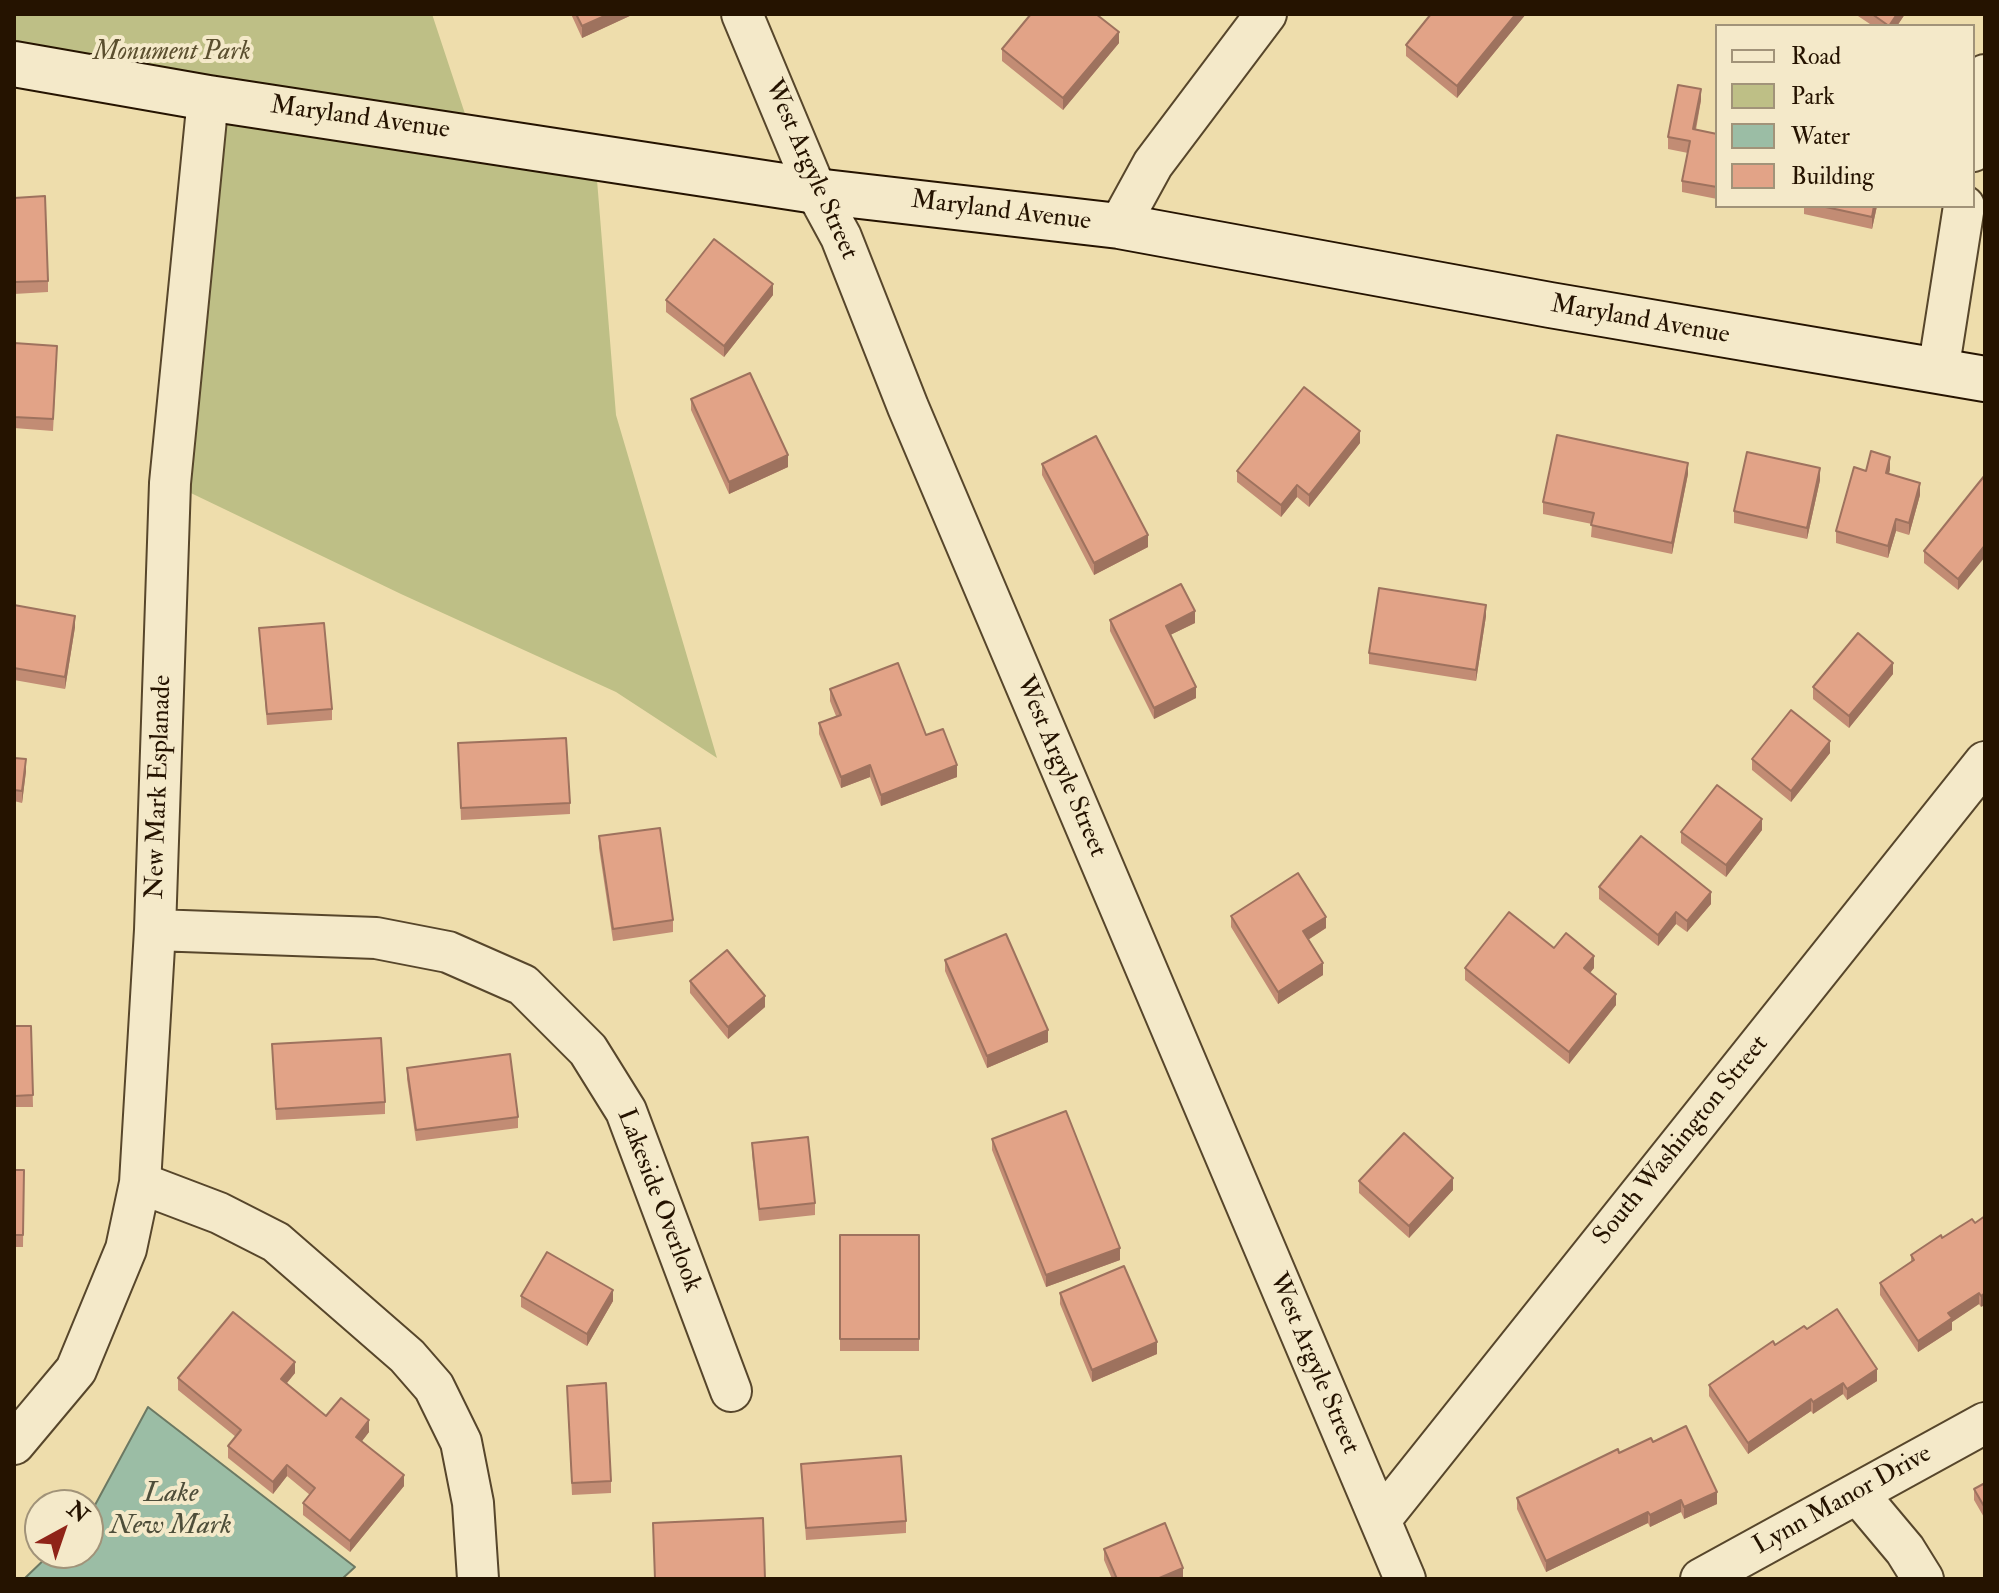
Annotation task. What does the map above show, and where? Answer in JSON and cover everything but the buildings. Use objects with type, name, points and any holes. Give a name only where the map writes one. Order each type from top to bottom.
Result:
[{"type":"main road","name":"Maryland Avenue","points":[[14,64],[208,98],[816,191],[1119,226],[1985,379]]},
{"type":"street","name":"West Argyle Street","points":[[742,14],[816,191],[841,237],[908,407],[1405,1579]]},
{"type":"street","points":[[1119,226],[1153,164],[1266,14]]},
{"type":"street","points":[[1975,138],[1985,75]]},
{"type":"street","name":"New Mark Esplanade","points":[[14,1444],[76,1370],[126,1249],[140,1183],[155,930],[170,483],[208,98]]},
{"type":"street","points":[[1938,372],[1964,208]]},
{"type":"street","name":"South Washington Street","points":[[1380,1520],[1985,762]]},
{"type":"street","name":"Lakeside Overlook","points":[[155,930],[376,938],[448,952],[523,985],[588,1050],[626,1111],[731,1391]]},
{"type":"street","points":[[140,1183],[219,1213],[276,1242],[407,1356],[434,1387],[461,1442],[473,1503],[478,1579]]},
{"type":"street","name":"Lynn Manor Drive","points":[[1701,1579],[1985,1423]]},
{"type":"street","points":[[1858,1494],[1905,1550],[1923,1579]]},
{"type":"green space","name":"Monument Park","points":[[14,14],[432,14],[472,135],[595,155],[616,415],[717,758],[616,692],[401,594],[170,483],[208,98],[14,64]]},
{"type":"water","name":"Lake New Mark","points":[[148,1407],[355,1567],[342,1579],[24,1579],[34,1569],[104,1569],[104,1489]]}]
